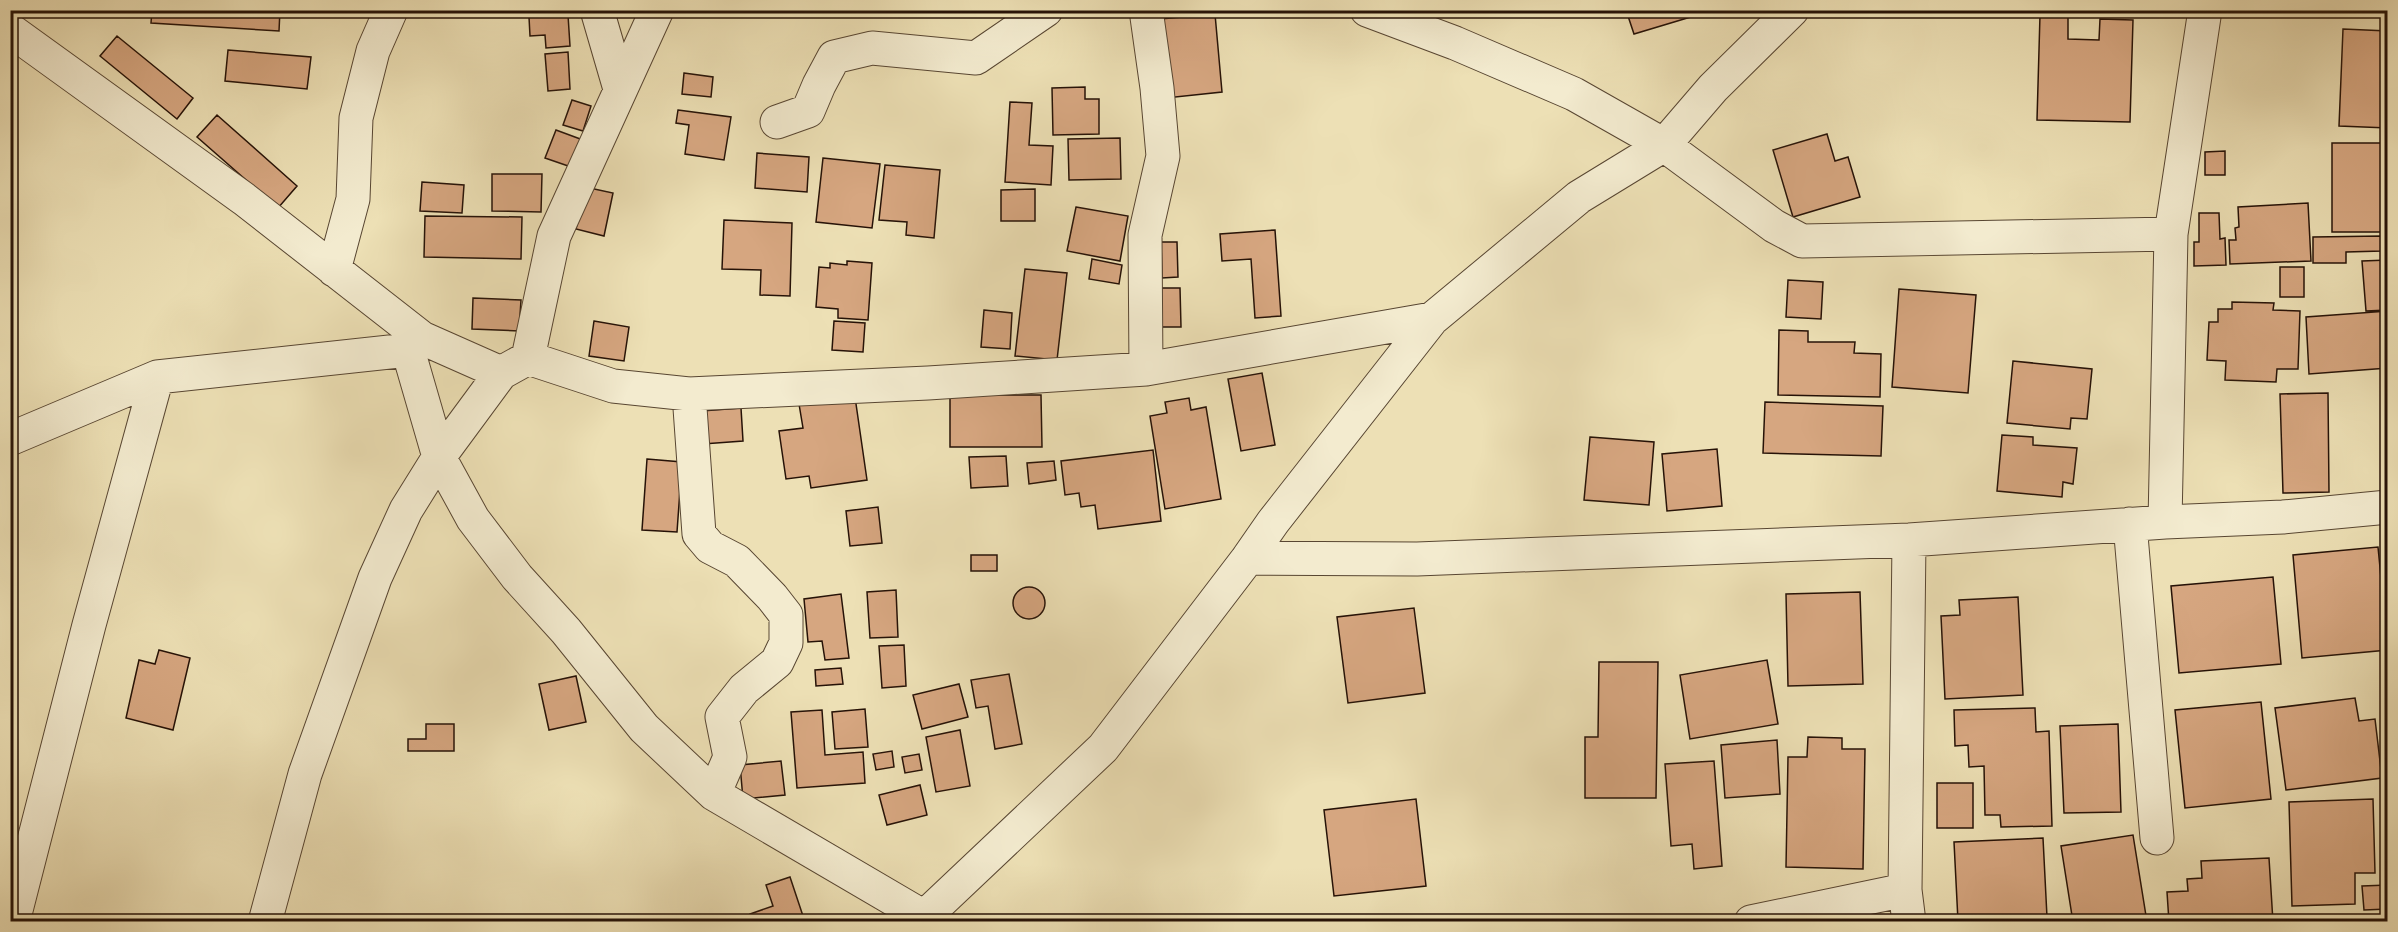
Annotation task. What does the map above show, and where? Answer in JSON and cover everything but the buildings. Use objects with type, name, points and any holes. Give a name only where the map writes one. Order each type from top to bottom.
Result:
[{"type":"street","points":[[334,270],[353,199],[356,118],[373,51],[391,10]]},
{"type":"street","points":[[597,10],[620,88]]},
{"type":"street","points":[[265,921],[305,774],[375,578],[406,510],[439,457],[501,374],[528,358],[554,236],[657,10]]},
{"type":"street","points":[[777,122],[808,111],[834,57],[873,48],[976,58],[1046,10]]},
{"type":"street","points":[[1146,10],[1157,88],[1163,156],[1145,235],[1146,369]]},
{"type":"street","points":[[1367,10],[1455,43],[1574,94],[1664,145],[1774,226],[1802,241],[2171,234]]},
{"type":"street","points":[[415,344],[439,457],[474,519],[517,577],[566,631],[644,728],[714,794],[922,919],[1103,748],[1273,522],[1432,319],[1579,197],[1664,145],[1713,88],[1792,10]]},
{"type":"street","points":[[2165,522],[2171,234],[2205,10]]},
{"type":"street","points":[[10,30],[244,199],[334,270],[415,344],[501,374]]},
{"type":"street","points":[[528,358],[612,386],[690,394],[928,383],[1146,369],[1432,319]]},
{"type":"street","points":[[10,439],[157,377],[415,344]]},
{"type":"street","points":[[13,921],[89,625],[157,377]]},
{"type":"street","points":[[690,394],[699,534],[710,547],[737,561],[786,615],[786,643],[777,662],[744,689],[722,717],[730,757],[714,794]]},
{"type":"street","points":[[1248,558],[1417,560],[1909,540],[2130,524],[2283,517],[2388,507]]},
{"type":"street","points":[[2130,524],[2157,838]]},
{"type":"street","points":[[1909,540],[1905,890],[1909,921]]},
{"type":"street","points":[[1751,921],[1905,890]]}]
